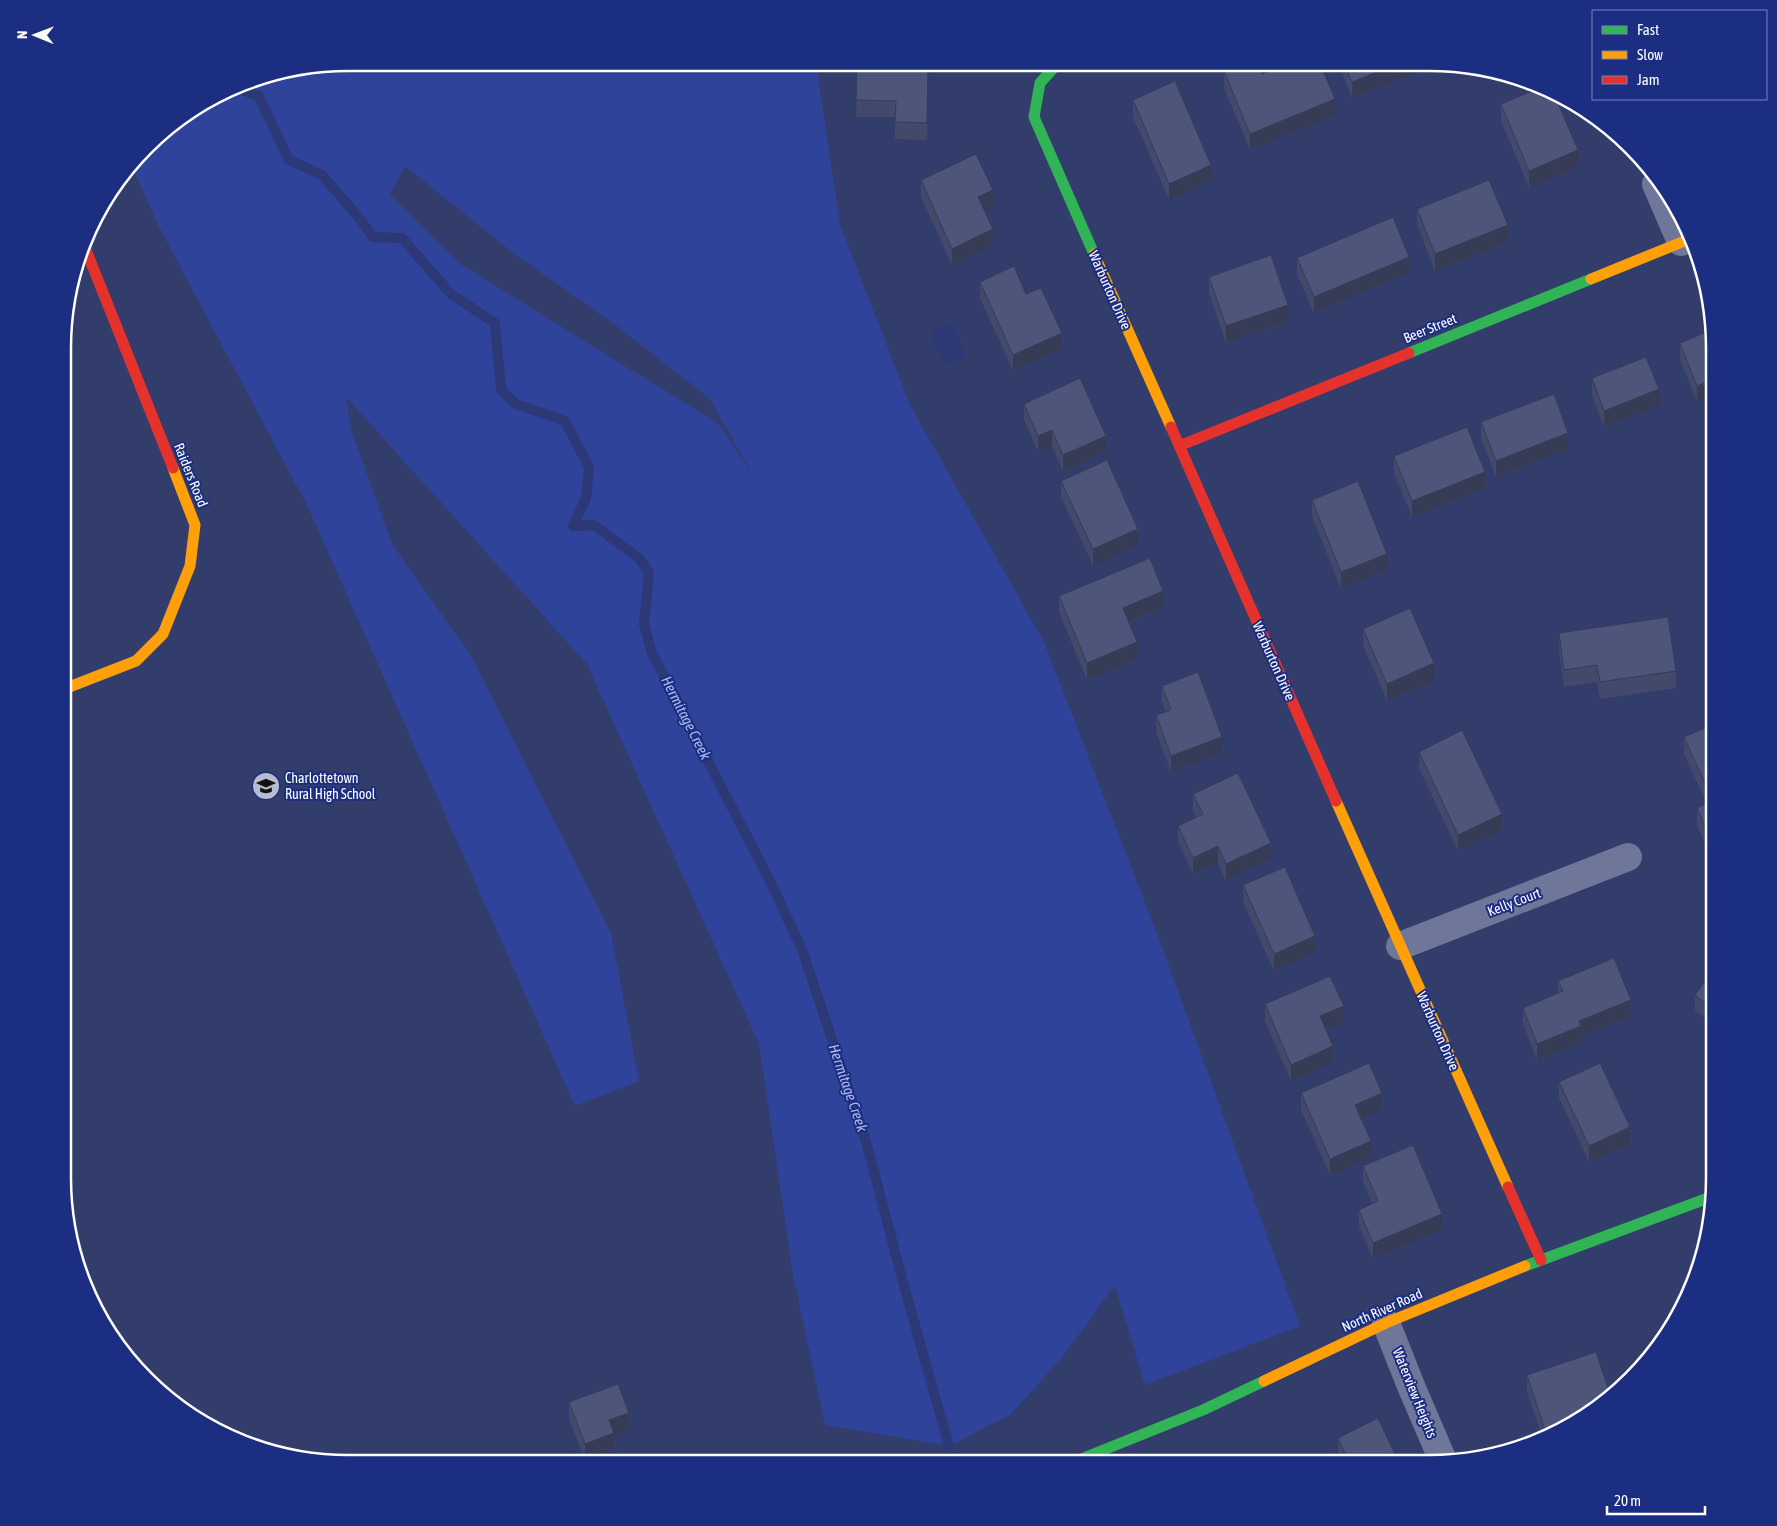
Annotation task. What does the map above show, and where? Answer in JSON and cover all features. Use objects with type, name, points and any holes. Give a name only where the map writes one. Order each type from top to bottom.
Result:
[{"type":"street","name":"Warburton Drive","points":[[1051,71],[1040,83],[1034,117],[1400,946],[1541,1260]]},
{"type":"street","name":"Beer Street","points":[[1179,446],[1685,241]]},
{"type":"street","name":"Raiders Road","points":[[71,686],[136,661],[163,634],[190,566],[195,525],[88,254]]},
{"type":"street","name":"Kelly Court","points":[[1400,946],[1628,857]]},
{"type":"street","name":"North River Road","points":[[1091,1455],[1203,1410],[1386,1323],[1541,1260],[1705,1199]]},
{"type":"street","name":"Waterview Heights","points":[[1386,1323],[1410,1386],[1440,1454]]},
{"type":"shaded area","points":[[348,71],[817,71],[840,225],[910,405],[1044,642],[1161,944],[1300,1326],[1145,1385],[1115,1285],[1060,1360],[1010,1415],[949,1446],[825,1425],[793,1274],[759,1044],[587,664],[346,397],[351,429],[392,544],[471,656],[611,933],[639,1081],[575,1106],[307,505],[158,225],[134,172],[152,152],[194,118],[242,92],[276,81],[312,74]],"holes":[[[405,166],[512,252],[614,324],[709,398],[756,480],[718,423],[459,263],[390,195]]]},
{"type":"shaded area","points":[[952,324],[966,356],[945,366],[931,334]]},
{"type":"building","points":[[857,71],[928,71],[927,123],[895,122],[896,101],[856,100]]},
{"type":"building","points":[[1224,71],[1261,71],[1262,74],[1269,71],[1323,71],[1335,99],[1250,134]]},
{"type":"building","points":[[1347,71],[1379,71],[1352,82]]},
{"type":"building","points":[[1175,81],[1211,165],[1169,184],[1133,100]]},
{"type":"building","points":[[1532,91],[1558,104],[1578,150],[1529,171],[1501,104]]},
{"type":"building","points":[[976,154],[993,190],[978,197],[993,229],[952,249],[921,180]]},
{"type":"building","points":[[1489,180],[1508,225],[1435,254],[1417,209]]},
{"type":"building","points":[[1393,217],[1409,257],[1314,297],[1297,258]]},
{"type":"building","points":[[1271,255],[1288,305],[1226,326],[1209,277]]},
{"type":"building","points":[[1014,266],[1026,294],[1041,288],[1062,333],[1013,355],[980,282]]},
{"type":"building","points":[[1705,333],[1706,382],[1697,386],[1680,343]]},
{"type":"building","points":[[1646,357],[1659,389],[1604,411],[1592,378]]},
{"type":"building","points":[[1080,378],[1106,436],[1063,455],[1052,430],[1038,436],[1024,404]]},
{"type":"building","points":[[1554,394],[1568,433],[1496,461],[1481,422]]},
{"type":"building","points":[[1467,427],[1485,472],[1412,501],[1394,456]]},
{"type":"building","points":[[1107,460],[1138,529],[1093,549],[1061,481]]},
{"type":"building","points":[[1358,481],[1387,554],[1341,572],[1312,500]]},
{"type":"building","points":[[1150,558],[1163,591],[1123,608],[1137,642],[1087,663],[1059,596]]},
{"type":"building","points":[[1410,608],[1434,663],[1387,684],[1363,629]]},
{"type":"building","points":[[1668,617],[1676,671],[1600,682],[1597,665],[1564,670],[1559,633]]},
{"type":"building","points":[[1198,672],[1222,737],[1171,756],[1156,715],[1171,710],[1162,686]]},
{"type":"building","points":[[1706,727],[1706,786],[1684,737]]},
{"type":"building","points":[[1462,730],[1502,814],[1458,835],[1419,752]]},
{"type":"building","points":[[1238,773],[1271,843],[1226,864],[1218,846],[1193,858],[1178,826],[1203,814],[1193,794]]},
{"type":"building","points":[[1706,804],[1706,829],[1697,808]]},
{"type":"building","points":[[1285,867],[1315,936],[1274,954],[1243,885]]},
{"type":"building","points":[[1614,958],[1631,1000],[1579,1021],[1581,1026],[1537,1044],[1523,1008],[1563,991],[1558,981]]},
{"type":"building","points":[[1330,976],[1344,1006],[1320,1016],[1333,1046],[1291,1065],[1265,1004]]},
{"type":"building","points":[[1706,980],[1706,1003],[1695,995]]},
{"type":"building","points":[[1369,1063],[1382,1093],[1355,1105],[1371,1141],[1330,1159],[1301,1093]]},
{"type":"building","points":[[1600,1063],[1630,1127],[1589,1146],[1559,1082]]},
{"type":"building","points":[[1413,1145],[1442,1214],[1373,1243],[1359,1210],[1378,1201],[1363,1166]]},
{"type":"building","points":[[1596,1352],[1608,1388],[1583,1408],[1545,1429],[1527,1375]]},
{"type":"building","points":[[618,1384],[629,1413],[609,1420],[614,1433],[585,1444],[569,1402]]},
{"type":"building","points":[[1378,1418],[1395,1455],[1345,1455],[1338,1438]]},
{"type":"waterway","name":"Hermitage Creek","points":[[244,91],[258,95],[289,160],[322,175],[373,237],[402,238],[451,294],[495,323],[501,390],[516,404],[565,421],[589,467],[586,498],[573,526],[594,525],[640,559],[649,573],[644,624],[652,653],[771,883],[803,952],[867,1145],[949,1446]]},
{"type":"traffic: fast","points":[[1051,71],[1040,83],[1034,117],[1094,254]]},
{"type":"traffic: fast","points":[[1409,353],[1591,279]]},
{"type":"traffic: fast","points":[[1525,1266],[1705,1199]]},
{"type":"traffic: fast","points":[[1091,1455],[1203,1410],[1264,1381]]},
{"type":"traffic: slow","points":[[1591,279],[1685,241]]},
{"type":"traffic: slow","points":[[1094,254],[1171,427]]},
{"type":"traffic: slow","points":[[71,686],[136,661],[163,634],[190,566],[195,525],[173,468]]},
{"type":"traffic: slow","points":[[1336,801],[1508,1187]]},
{"type":"traffic: slow","points":[[1264,1381],[1386,1323],[1525,1266]]},
{"type":"traffic: jam","points":[[88,254],[173,468]]},
{"type":"traffic: jam","points":[[1179,446],[1409,353]]},
{"type":"traffic: jam","points":[[1171,427],[1336,801]]},
{"type":"traffic: jam","points":[[1508,1187],[1541,1260]]},
{"type":"place","name":"Charlottetown Rural High School","points":[[266,786]]}]
